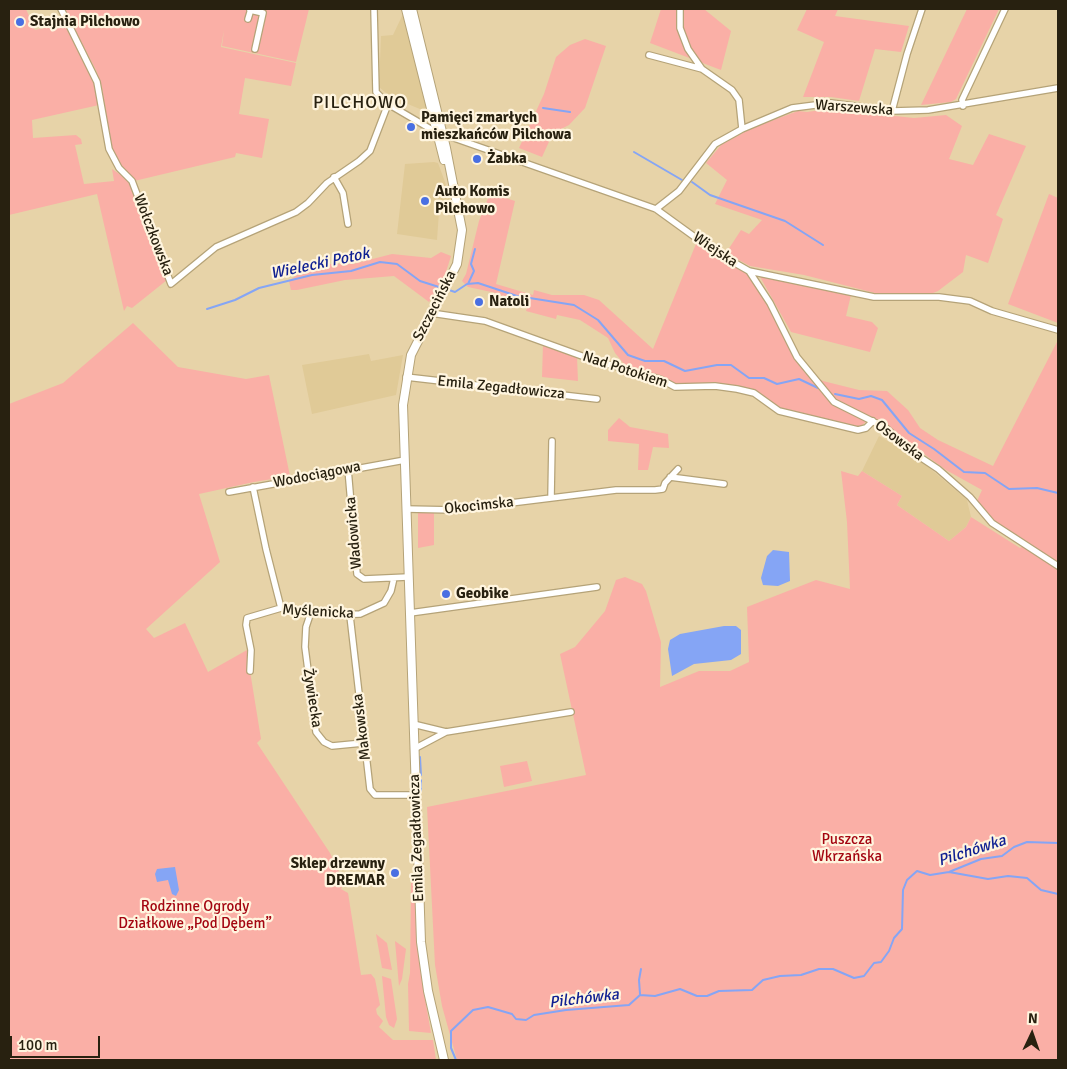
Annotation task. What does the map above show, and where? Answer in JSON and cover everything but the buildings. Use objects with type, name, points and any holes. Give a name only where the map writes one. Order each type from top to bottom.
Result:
[{"type":"main road","name":"Szczecińska","points":[[404,394],[406,377],[415,346],[451,278],[459,256],[462,234],[453,188],[406,9]]},
{"type":"main road","name":"Szczecińska","points":[[412,9],[439,133]]},
{"type":"main road","name":"Emila Zegadłowicza","points":[[404,394],[404,460],[422,954],[428,991],[444,1060]]},
{"type":"street","name":"Wołczkowska","points":[[61,9],[97,82],[109,149],[119,168],[132,181],[172,284],[216,247],[296,212],[334,177],[359,161],[370,151],[388,104]]},
{"type":"street","points":[[248,19],[251,9],[263,13],[255,49]]},
{"type":"street","points":[[374,9],[374,88],[388,104]]},
{"type":"street","points":[[680,9],[680,28],[688,49],[702,69],[737,95],[742,128]]},
{"type":"street","points":[[892,111],[907,54],[922,9]]},
{"type":"street","points":[[963,106],[962,100],[1005,9]]},
{"type":"street","points":[[649,55],[702,69]]},
{"type":"street","name":"Warszewska","points":[[656,209],[678,192],[715,144],[742,128],[792,108],[820,103],[892,111],[928,110],[963,106],[1058,88]]},
{"type":"street","name":"Wiejska","points":[[388,104],[439,133],[656,209],[721,256],[748,271],[874,298],[939,297],[970,301],[992,311],[1058,330]]},
{"type":"street","points":[[334,177],[344,193],[348,224]]},
{"type":"street","name":"Osowska","points":[[748,271],[770,303],[797,357],[834,402],[886,428],[911,452],[938,470],[970,498],[992,523],[1058,566]]},
{"type":"street","name":"Nad Potokiem","points":[[431,313],[485,321],[593,360],[660,379],[675,387],[715,386],[737,389],[754,393],[779,410],[858,430],[866,428],[873,421]]},
{"type":"street","name":"Emila Zegadłowicza","points":[[406,377],[597,399]]},
{"type":"street","points":[[551,498],[552,441]]},
{"type":"street","name":"Wodociągowa","points":[[229,492],[404,460]]},
{"type":"street","name":"Wadowicka","points":[[348,469],[355,572],[361,578],[408,577]]},
{"type":"street","name":"Okocimska","points":[[406,509],[454,510],[618,490],[655,490],[663,488],[678,469]]},
{"type":"street","points":[[670,477],[724,484]]},
{"type":"street","points":[[253,487],[266,549],[282,608]]},
{"type":"street","name":"Myślenicka","points":[[250,671],[251,650],[246,620],[282,608],[350,616],[368,611],[384,603],[391,591],[394,578]]},
{"type":"street","points":[[410,613],[597,587]]},
{"type":"street","name":"Żywiecka","points":[[311,612],[306,627],[305,647],[316,732],[324,742],[332,746],[363,743]]},
{"type":"street","name":"Makowska","points":[[350,616],[363,743],[372,793],[379,795],[416,795]]},
{"type":"street","points":[[414,749],[446,732],[571,712]]},
{"type":"street","points":[[413,724],[446,732]]},
{"type":"shaded area","points":[[403,14],[415,53],[427,112],[391,97],[379,87],[381,36],[393,35]]},
{"type":"shaded area","name":"Auto Komis Pilchowo","points":[[438,163],[451,203],[439,212],[437,240],[397,234],[405,164]]},
{"type":"shaded area","points":[[369,354],[371,361],[403,355],[396,395],[312,414],[302,365]]},
{"type":"shaded area","points":[[879,436],[919,459],[967,500],[971,517],[966,527],[949,541],[897,505],[902,496],[862,471]]},
{"type":"green space","points":[[9,9],[26,9],[35,30],[67,23],[93,77],[99,105],[32,120],[33,138],[76,135],[81,139],[82,144],[75,145],[84,184],[114,181],[112,169],[128,180],[116,159],[110,143],[102,87],[96,70],[64,9],[309,9],[296,62],[222,46],[224,30],[221,47],[296,63],[291,86],[245,78],[239,114],[269,119],[262,158],[236,153],[235,157],[130,182],[167,280],[132,308],[127,306],[124,311],[97,194],[9,215]]},
{"type":"green space","points":[[661,9],[704,9],[731,31],[721,70],[650,43]]},
{"type":"green space","points":[[807,9],[838,9],[835,16],[909,26],[901,52],[875,49],[859,101],[831,97],[803,97],[824,42],[797,30]]},
{"type":"green space","points":[[967,9],[999,9],[956,99],[951,102],[921,105]]},
{"type":"green space","points":[[585,39],[606,46],[585,108],[569,125],[553,133],[542,157],[519,148],[544,94],[556,57],[570,45]]},
{"type":"green space","points":[[828,109],[914,118],[946,115],[962,126],[949,159],[973,165],[989,134],[1026,146],[996,215],[1003,219],[988,263],[966,255],[963,272],[938,291],[928,295],[875,293],[804,275],[750,266],[726,253],[741,230],[749,234],[762,220],[715,204],[727,180],[706,163],[721,145],[752,128],[798,111],[807,112]]},
{"type":"green space","name":"Puszcza Wkrzańska","points":[[490,193],[515,201],[496,284],[533,295],[534,290],[552,295],[584,295],[599,300],[653,349],[698,239],[749,271],[809,371],[806,373],[823,381],[859,390],[887,391],[908,410],[920,428],[938,440],[993,466],[1058,340],[1058,1060],[457,1060],[442,1006],[435,965],[427,807],[586,775],[560,654],[575,647],[605,611],[616,580],[625,577],[642,584],[646,591],[661,642],[660,687],[699,671],[730,671],[749,662],[747,607],[816,580],[850,589],[847,522],[841,471],[858,476],[862,471],[902,496],[897,505],[949,541],[966,527],[971,517],[1020,548],[1026,543],[997,524],[977,501],[982,490],[946,470],[887,427],[871,418],[858,428],[777,408],[762,397],[703,384],[676,385],[625,368],[608,338],[580,320],[557,315],[556,319],[526,311],[527,308],[496,293],[468,287],[462,281],[466,274],[479,221]]},
{"type":"green space","points":[[1049,194],[1058,198],[1058,323],[1008,304]]},
{"type":"green space","points":[[441,252],[451,256],[446,272],[429,302],[394,276],[345,280],[297,290],[291,290],[289,281],[306,268],[327,264],[353,264],[392,254],[431,258]]},
{"type":"green space","points":[[759,275],[851,295],[846,316],[872,322],[878,328],[870,352],[791,332]]},
{"type":"green space","name":"Rodzinne Ogrody Działkowe „Pod Dębem”","points":[[133,323],[178,367],[246,379],[269,375],[290,476],[199,494],[220,562],[146,629],[154,638],[185,623],[208,672],[247,650],[251,661],[250,671],[261,739],[257,743],[330,853],[344,882],[341,889],[348,893],[361,975],[371,974],[375,979],[380,1005],[376,1009],[377,1014],[383,1021],[379,1027],[393,1040],[433,1040],[436,1060],[9,1060],[9,404],[63,383]]},
{"type":"green space","points":[[543,344],[577,357],[578,381],[542,377]]},
{"type":"green space","points":[[619,418],[630,427],[668,434],[669,448],[653,447],[648,470],[638,470],[639,444],[608,441],[608,430]]},
{"type":"green space","points":[[418,512],[434,513],[434,545],[418,548]]},
{"type":"green space","points":[[527,761],[532,781],[504,787],[500,766]]},
{"type":"green space","points":[[415,882],[421,976],[431,1033],[409,1031],[408,984],[410,973],[411,883]]},
{"type":"green space","points":[[376,934],[387,943],[392,970],[382,968]]},
{"type":"green space","points":[[395,941],[406,949],[402,979],[399,986]]},
{"type":"green space","points":[[382,976],[391,979],[397,1019],[394,1028],[389,1025],[386,1017]]},
{"type":"water","points":[[773,550],[789,552],[790,581],[778,586],[763,585],[761,578],[767,556]]},
{"type":"water","points":[[724,626],[736,626],[741,630],[741,654],[731,660],[694,664],[672,676],[668,649],[670,640],[680,634]]},
{"type":"water","points":[[175,867],[179,890],[176,896],[172,894],[168,880],[157,882],[155,874],[157,869]]},
{"type":"waterway","points":[[543,108],[570,112]]},
{"type":"waterway","points":[[634,152],[682,180]]},
{"type":"waterway","points":[[692,182],[710,195],[785,221],[823,245]]},
{"type":"waterway","points":[[468,284],[474,271],[471,264],[475,249]]},
{"type":"waterway","name":"Wielecki Potok","points":[[207,309],[235,300],[259,288],[312,275],[351,271],[380,262],[397,264],[420,281],[442,288]]},
{"type":"waterway","name":"Wielecki Potok","points":[[446,289],[455,292],[467,284],[478,283],[517,296],[574,305],[598,320],[628,355],[645,361],[664,361],[685,371],[717,365],[731,365],[749,378],[764,378],[777,384],[799,379],[818,388]]},
{"type":"waterway","name":"Wielecki Potok","points":[[835,394],[859,399],[871,396],[882,400],[909,433],[964,472],[985,473],[1009,489],[1037,488],[1058,493]]},
{"type":"waterway","points":[[420,757],[421,775]]},
{"type":"waterway","points":[[421,780],[421,791]]},
{"type":"waterway","name":"Pilchówka","points":[[456,1060],[451,1048],[451,1031],[473,1010],[488,1007],[512,1014],[516,1019],[526,1020],[534,1015],[566,1010],[629,1005],[640,995],[655,996],[680,989],[697,996],[707,996],[719,991],[752,990],[763,980],[780,976],[801,975],[819,969],[833,969],[854,978],[864,976],[874,963],[881,962],[889,951],[894,938],[902,929],[903,890],[907,880],[917,871],[930,875],[949,872],[981,859],[1002,856],[1014,847],[1027,842],[1058,843]]},
{"type":"waterway","points":[[949,872],[988,879],[1008,876],[1027,878],[1041,890],[1058,894]]},
{"type":"waterway","points":[[640,994],[639,980],[641,969]]},
{"type":"place","name":"Stajnia Pilchowo","points":[[20,22]]},
{"type":"place","name":"Pamięci zmarłych mieszkańców Pilchowa","points":[[411,127]]},
{"type":"place","name":"Żabka","points":[[477,159]]},
{"type":"place","name":"Auto Komis Pilchowo","points":[[425,201]]},
{"type":"place","name":"Natoli","points":[[479,302]]},
{"type":"place","name":"Geobike","points":[[446,594]]},
{"type":"place","name":"Sklep drzewny DREMAR","points":[[395,873]]},
{"type":"district","name":"PILCHOWO","points":[[360,103]]}]
